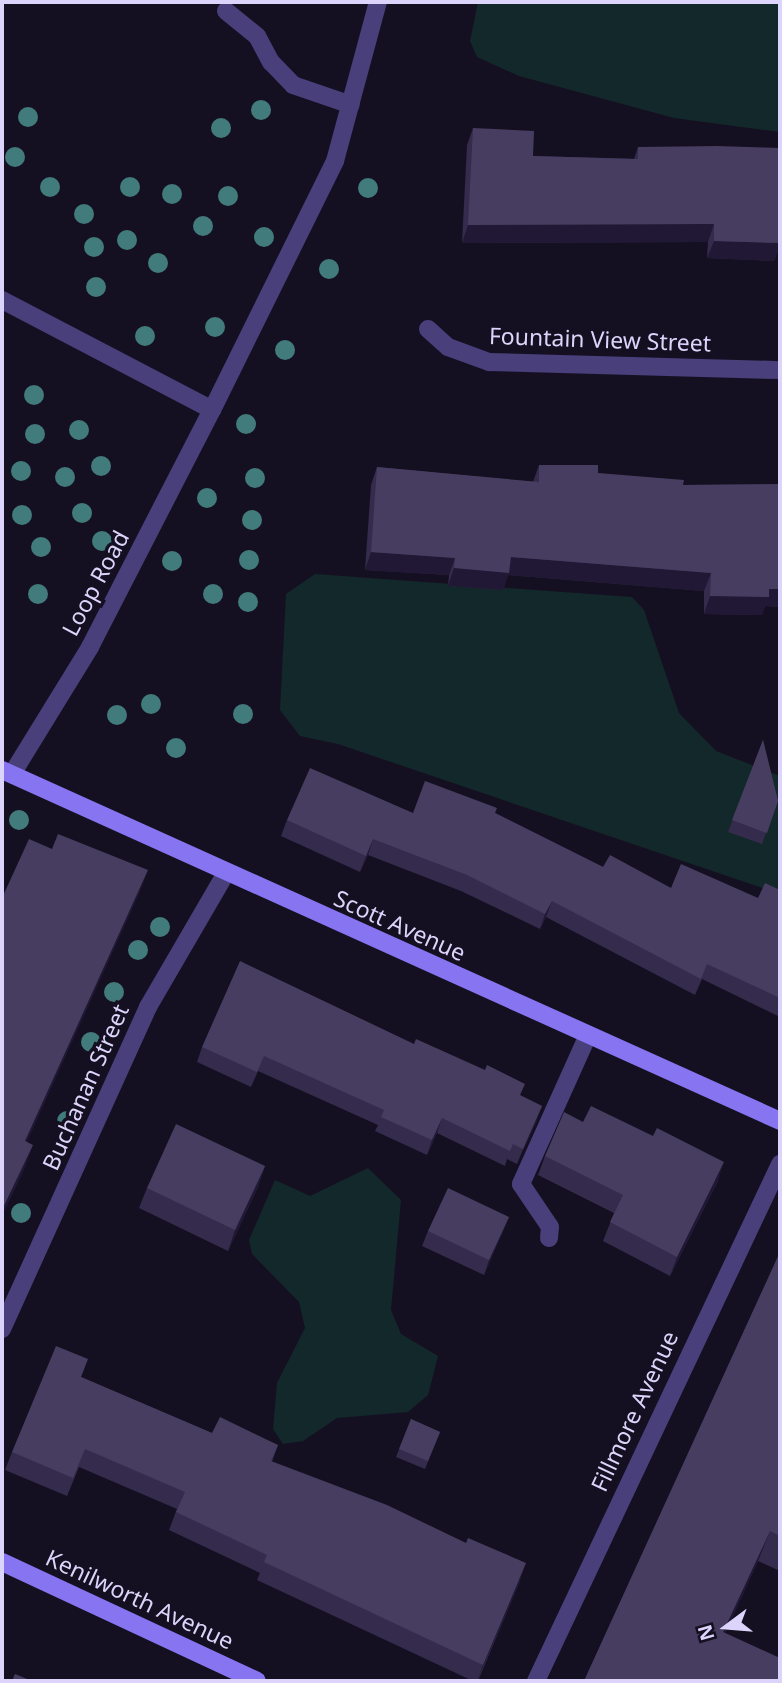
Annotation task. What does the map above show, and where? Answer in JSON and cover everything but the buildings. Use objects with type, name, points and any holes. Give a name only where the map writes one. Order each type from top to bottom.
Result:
[{"type":"main road","name":"Scott Avenue","points":[[7,772],[780,1121]]},
{"type":"main road","name":"Kenilworth Avenue","points":[[2,1562],[257,1681]]},
{"type":"street","name":"Loop Road","points":[[7,772],[90,648],[335,162],[378,2]]},
{"type":"street","points":[[226,11],[257,36],[271,62],[293,85],[351,105]]},
{"type":"street","points":[[2,300],[212,410]]},
{"type":"street","name":"Fountain View Street","points":[[428,329],[448,347],[489,362],[780,370]]},
{"type":"street","name":"Buchanan Street","points":[[2,1329],[148,1007],[226,873]]},
{"type":"street","points":[[549,1238],[550,1227],[521,1184],[588,1035]]},
{"type":"street","name":"Fillmore Avenue","points":[[536,1681],[780,1164]]},
{"type":"green space","points":[[478,2],[780,2],[780,132],[674,118],[519,76],[477,57],[470,41]]},
{"type":"green space","points":[[315,574],[632,597],[644,610],[679,713],[716,751],[780,776],[780,894],[338,744],[300,736],[280,710],[286,594]]},
{"type":"green space","points":[[368,1168],[401,1200],[391,1310],[401,1334],[438,1356],[428,1395],[408,1412],[337,1418],[303,1441],[283,1444],[273,1429],[277,1383],[305,1328],[299,1302],[252,1254],[249,1240],[275,1180],[310,1196]]}]
